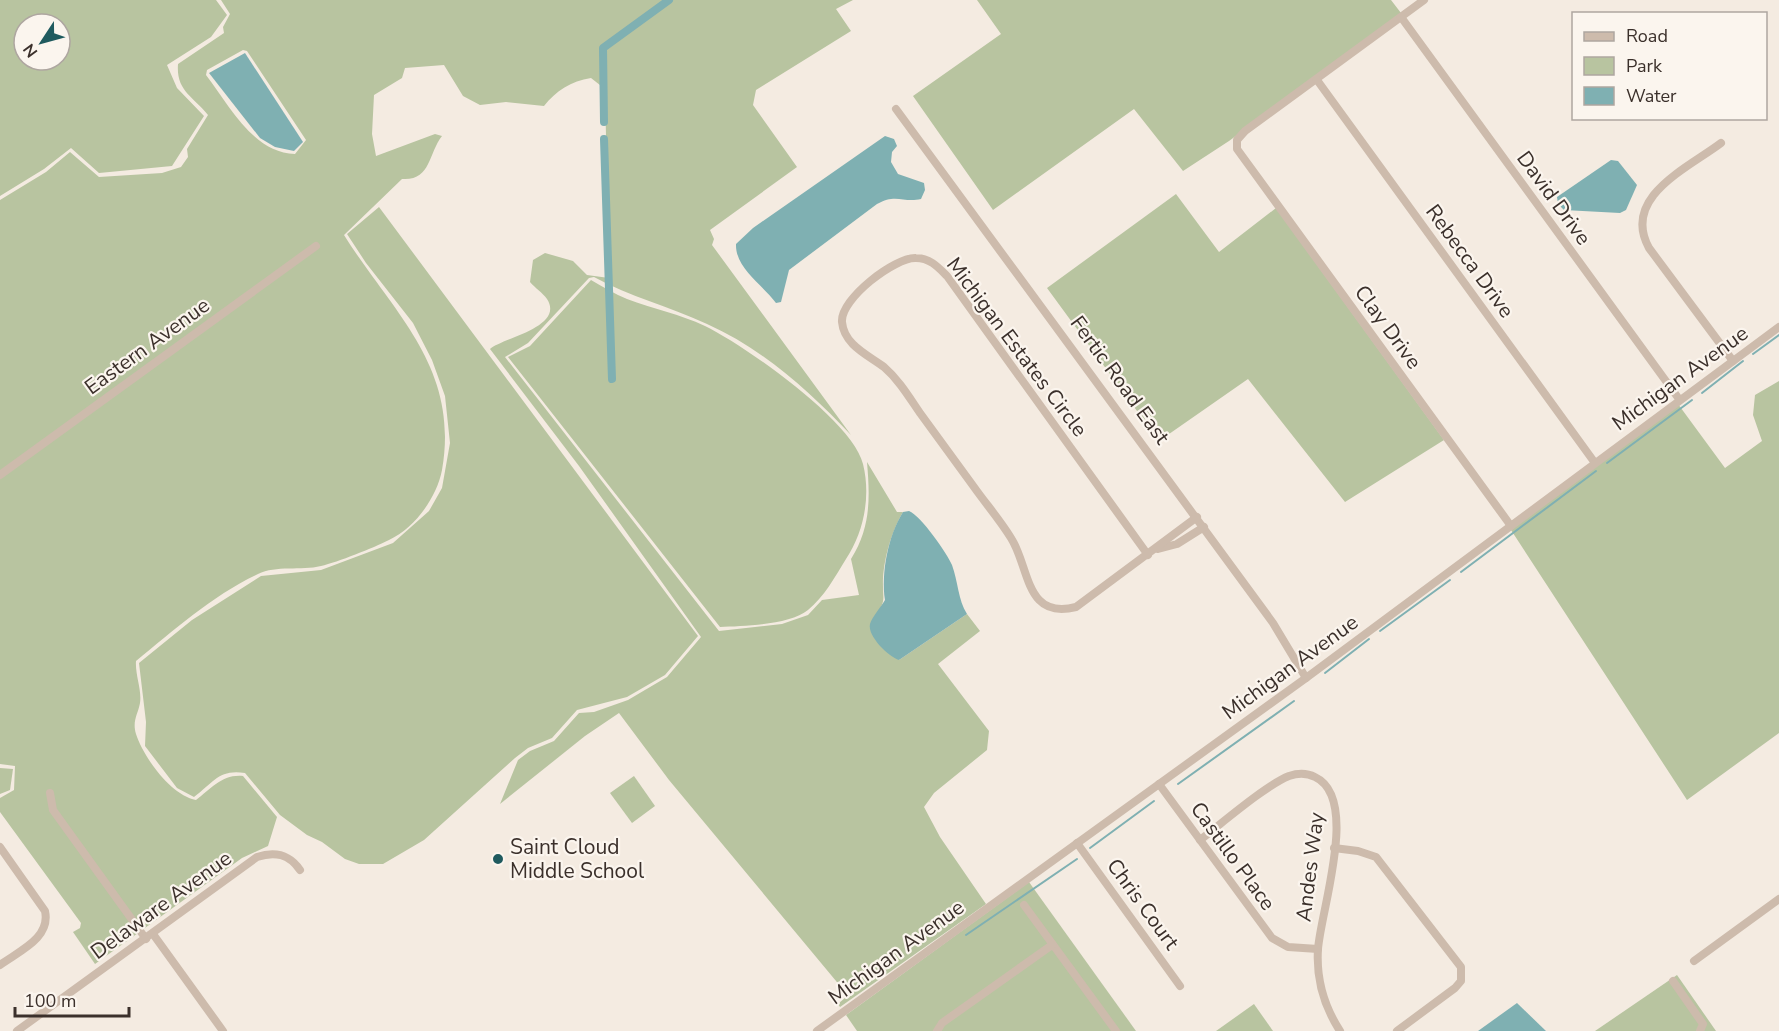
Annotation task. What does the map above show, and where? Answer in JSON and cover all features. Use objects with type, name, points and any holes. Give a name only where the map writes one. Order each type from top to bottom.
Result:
[{"type":"street","points":[[1317,80],[1424,0]]},
{"type":"street","name":"David Drive","points":[[1401,17],[1679,399]]},
{"type":"street","name":"Clay Drive","points":[[1317,80],[1245,131],[1237,140],[1237,149],[1511,526]]},
{"type":"street","name":"Rebecca Drive","points":[[1317,80],[1594,463]]},
{"type":"street","name":"Fertic Road East","points":[[896,109],[1197,517],[1273,623],[1306,678]]},
{"type":"street","points":[[1721,143],[1653,193],[1644,209],[1642,228],[1649,248],[1733,361]]},
{"type":"street","name":"Eastern Avenue","points":[[0,475],[316,246]]},
{"type":"street","name":"Michigan Estates Circle","points":[[1148,555],[954,285],[933,262],[918,258],[908,259],[894,265],[854,295],[845,308],[842,322],[847,337],[857,349],[884,367],[902,388],[1011,539],[1028,583],[1042,602],[1063,610],[1076,607],[1148,555],[1197,517]]},
{"type":"street","name":"Michigan Avenue","points":[[817,1031],[1306,678],[1779,327]]},
{"type":"street","name":"Michigan Estates Circle","points":[[1156,549],[1177,544],[1204,527]]},
{"type":"street","name":"Andes Way","points":[[1200,840],[1284,778],[1305,774],[1325,783],[1335,798],[1337,829],[1318,949],[1318,977],[1325,1004],[1340,1031]]},
{"type":"street","name":"Castillo Place","points":[[1159,784],[1272,938],[1288,947],[1318,949]]},
{"type":"street","points":[[50,793],[53,810],[223,1031]]},
{"type":"street","name":"Chris Court","points":[[1077,843],[1180,986]]},
{"type":"street","points":[[0,847],[45,911],[47,919],[41,936],[0,964]]},
{"type":"street","points":[[1334,848],[1358,851],[1376,857],[1461,967],[1461,981],[1455,988],[1397,1031]]},
{"type":"street","name":"Delaware Avenue","points":[[17,1031],[257,857],[276,853],[291,859],[300,870]]},
{"type":"street","points":[[1694,962],[1779,899]]},
{"type":"street","points":[[1024,905],[1116,1031]]},
{"type":"street","points":[[937,1031],[942,1023],[1052,945]]},
{"type":"street","points":[[1673,981],[1703,1024],[1700,1031]]},
{"type":"green space","points":[[0,0],[216,0],[227,15],[211,37],[167,65],[177,88],[204,116],[172,166],[99,173],[71,148],[44,169],[0,196]]},
{"type":"green space","points":[[221,0],[853,0],[836,9],[851,31],[756,90],[753,105],[797,167],[710,230],[714,239],[712,245],[851,435],[784,372],[728,334],[594,277],[589,278],[528,343],[505,357],[719,631],[782,624],[808,615],[822,600],[859,595],[851,559],[858,547],[868,512],[867,462],[897,512],[903,512],[888,548],[883,578],[883,601],[880,609],[899,660],[967,614],[980,631],[938,664],[989,731],[987,750],[934,793],[924,807],[940,837],[986,904],[840,1007],[838,1004],[846,997],[846,993],[669,780],[619,713],[585,736],[500,804],[518,760],[530,751],[554,741],[579,713],[594,712],[628,700],[667,677],[701,637],[579,466],[490,349],[530,330],[547,317],[550,309],[547,299],[530,282],[533,260],[545,253],[573,261],[587,275],[609,278],[605,89],[591,78],[564,88],[544,106],[506,102],[480,105],[463,96],[444,65],[405,68],[402,78],[374,95],[372,134],[376,156],[435,134],[442,136],[424,171],[419,176],[402,179],[344,235],[401,316],[432,371],[441,401],[445,434],[442,470],[435,491],[416,520],[399,535],[365,551],[328,564],[265,571],[241,582],[179,625],[136,661],[140,698],[135,721],[136,734],[151,763],[167,783],[186,797],[196,800],[223,780],[243,776],[277,817],[268,846],[242,858],[95,964],[73,932],[80,928],[81,923],[0,812],[0,798],[14,790],[15,766],[0,764],[0,200],[46,172],[70,152],[99,177],[162,173],[181,167],[188,157],[187,149],[208,115],[183,87],[178,73],[178,64],[224,33],[223,27],[230,14]],"holes":[[[243,50],[247,51],[306,140],[295,154],[280,152],[254,136],[233,113],[206,75],[207,70]]]},
{"type":"green space","points":[[977,0],[1391,0],[1401,13],[1229,141],[1183,171],[1134,109],[993,210],[913,96],[1001,34]]},
{"type":"green space","points":[[1176,194],[1219,252],[1276,208],[1444,440],[1345,502],[1248,379],[1159,441],[1047,288]]},
{"type":"green space","points":[[379,207],[698,636],[665,675],[627,697],[577,710],[552,738],[528,748],[515,758],[424,840],[383,864],[359,864],[345,859],[280,815],[245,773],[236,772],[223,775],[194,797],[177,788],[145,746],[146,722],[139,663],[192,620],[261,576],[321,570],[393,543],[429,511],[442,488],[450,443],[445,396],[432,360],[413,323],[366,263],[347,234]]},
{"type":"green space","points":[[591,280],[627,299],[686,318],[723,336],[769,367],[819,406],[840,427],[855,447],[863,464],[866,489],[861,526],[852,548],[833,580],[808,610],[778,622],[720,627],[508,357],[530,346]]},
{"type":"green space","points":[[1779,381],[1779,733],[1687,800],[1511,530],[1678,404],[1725,468],[1762,441],[1753,415],[1755,395]]},
{"type":"green space","points":[[0,768],[13,769],[10,790],[0,794]]},
{"type":"green space","points":[[634,776],[655,806],[632,823],[610,793]]},
{"type":"green space","points":[[1029,882],[1136,1031],[857,1031],[846,1015]]},
{"type":"green space","points":[[1677,975],[1716,1031],[1595,1031]]},
{"type":"green space","points":[[1254,1004],[1273,1031],[1216,1031]]},
{"type":"water","points":[[245,53],[303,142],[294,151],[275,147],[260,138],[209,73]]},
{"type":"water","points":[[885,136],[894,139],[897,146],[892,152],[891,162],[898,174],[924,183],[925,190],[921,199],[889,199],[877,204],[789,270],[781,302],[776,303],[740,261],[736,244],[753,228]]},
{"type":"water","points":[[1611,160],[1618,161],[1637,185],[1626,210],[1620,213],[1564,210],[1558,204],[1557,197]]},
{"type":"water","points":[[909,511],[927,527],[949,559],[967,614],[899,660],[890,655],[875,640],[870,624],[885,600],[885,567],[893,532],[903,512]]},
{"type":"water","points":[[1517,1003],[1546,1031],[1478,1031]]},
{"type":"waterway","points":[[604,122],[603,48],[669,0]]},
{"type":"waterway","points":[[604,139],[612,379]]},
{"type":"waterway","points":[[1753,354],[1779,335]]},
{"type":"waterway","points":[[1702,393],[1743,361]]},
{"type":"waterway","points":[[1607,463],[1692,400]]},
{"type":"waterway","points":[[1461,572],[1596,471]]},
{"type":"waterway","points":[[1380,631],[1450,580]]},
{"type":"waterway","points":[[1325,673],[1369,639]]},
{"type":"waterway","points":[[1178,784],[1294,701]]},
{"type":"waterway","points":[[1090,848],[1154,801]]},
{"type":"waterway","points":[[966,935],[1077,859]]},
{"type":"place","name":"Saint Cloud Middle School","points":[[498,859]]}]
